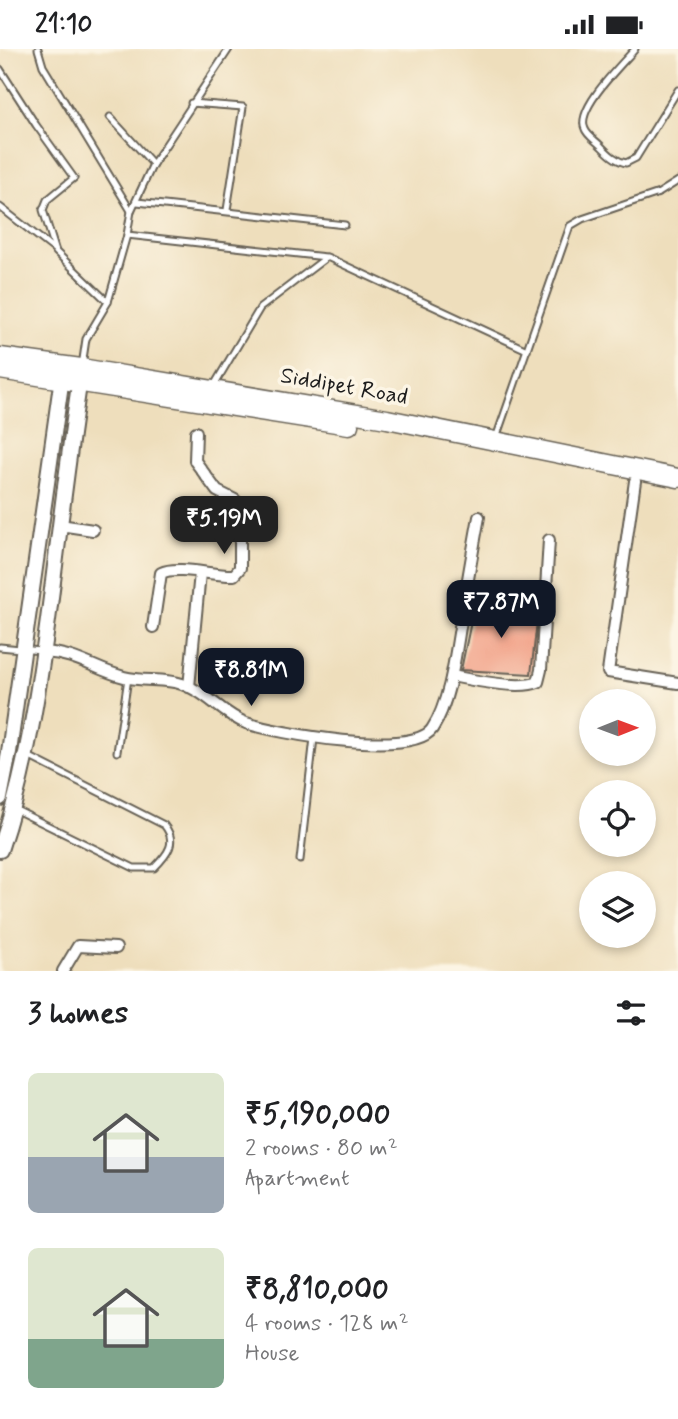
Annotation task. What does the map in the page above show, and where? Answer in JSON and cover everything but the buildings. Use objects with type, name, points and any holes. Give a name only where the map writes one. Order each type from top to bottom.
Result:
[{"type":"main road","name":"Siddipet Road","points":[[0,357],[72,374],[385,431],[678,490]]},
{"type":"main road","name":"Siddipet Road","points":[[0,370],[72,374],[212,390],[387,419],[678,478]]},
{"type":"street","points":[[0,798],[44,507],[72,374]]},
{"type":"street","points":[[0,850],[14,809],[26,755],[44,652],[61,517],[72,374]]},
{"type":"street","points":[[153,627],[161,573],[171,571],[223,575],[238,572],[240,508],[235,500],[217,491],[195,461],[196,432]]},
{"type":"street","points":[[635,481],[608,672],[678,683]]},
{"type":"street","points":[[44,507],[93,530]]},
{"type":"street","points":[[44,652],[74,656],[128,678],[181,683],[244,722],[314,738],[377,743],[423,737],[434,725],[452,676],[479,517]]},
{"type":"street","points":[[452,676],[529,685],[538,683],[549,540]]},
{"type":"street","points":[[189,687],[200,573]]},
{"type":"street","points":[[33,584],[52,586]]},
{"type":"street","points":[[64,971],[78,946],[116,948]]},
{"type":"lane","points":[[38,49],[43,66],[131,211]]},
{"type":"lane","points":[[72,374],[86,339],[108,302],[131,211],[153,163],[229,49]]},
{"type":"lane","points":[[635,49],[611,75],[586,109],[583,121],[585,131],[611,156],[626,163],[636,158],[678,90]]},
{"type":"lane","points":[[0,69],[74,178],[47,200],[43,210],[56,252]]},
{"type":"lane","points":[[191,103],[243,107],[227,211]]},
{"type":"lane","points":[[110,117],[153,163]]},
{"type":"lane","points":[[495,441],[570,226],[582,219],[659,193],[678,181]]},
{"type":"lane","points":[[137,202],[345,225]]},
{"type":"lane","points":[[0,207],[56,252],[108,302]]},
{"type":"lane","points":[[127,235],[327,257],[527,350]]},
{"type":"lane","points":[[212,390],[260,309],[327,257]]},
{"type":"lane","points":[[0,647],[44,652]]},
{"type":"lane","points":[[117,752],[128,678]]},
{"type":"lane","points":[[300,860],[314,738]]},
{"type":"lane","points":[[14,809],[134,869],[154,868],[171,846],[170,835],[164,825],[26,755]]}]
